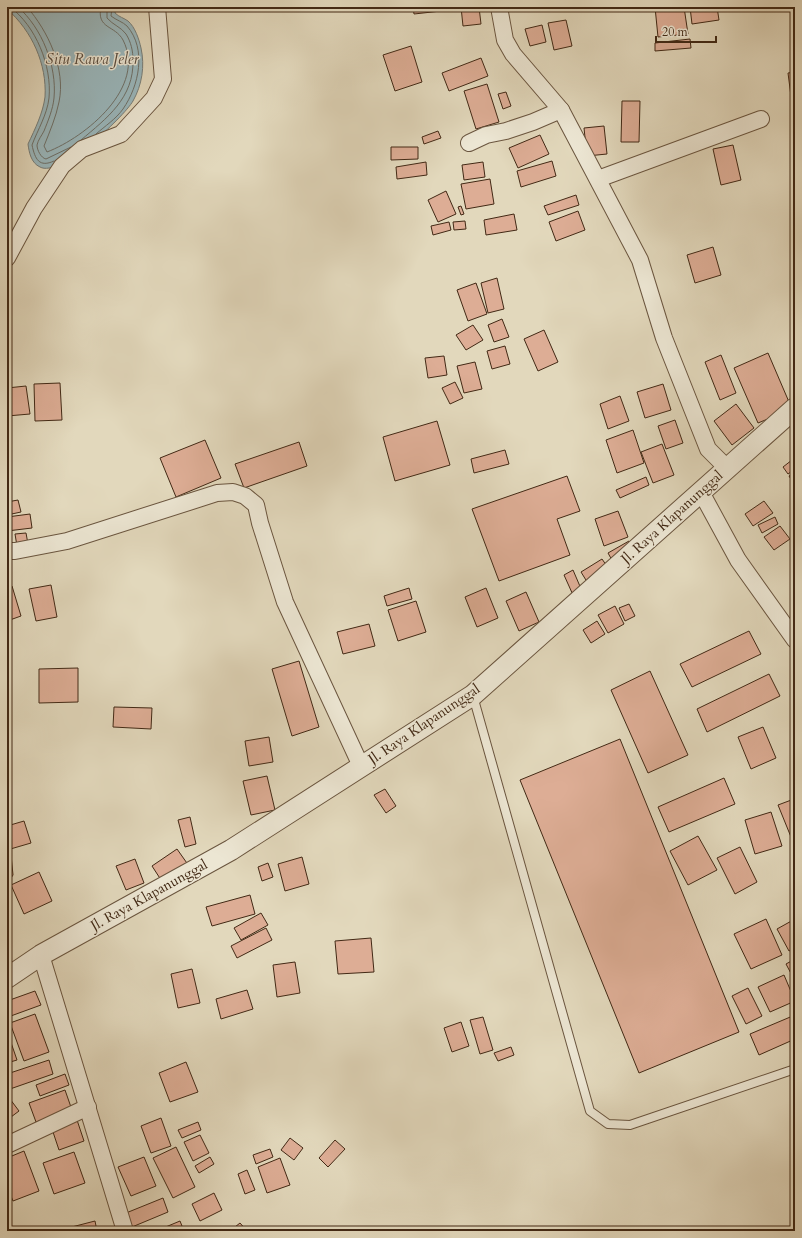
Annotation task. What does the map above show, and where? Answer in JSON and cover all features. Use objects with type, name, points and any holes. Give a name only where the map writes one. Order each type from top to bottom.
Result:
[{"type":"street","points":[[7,258],[34,208],[62,166],[82,149],[121,134],[154,98],[163,79],[157,7]]},
{"type":"street","points":[[499,7],[505,40],[513,54],[561,110],[640,260],[664,338],[708,450],[727,468]]},
{"type":"street","points":[[469,143],[486,135],[506,131],[533,122],[561,110]]},
{"type":"street","points":[[598,179],[761,119]]},
{"type":"street","name":"Jl. Raya Klapanunggal","points":[[7,978],[41,955],[231,850],[473,695],[795,408]]},
{"type":"street","points":[[7,551],[67,542],[217,493],[233,492],[245,496],[256,505],[260,523],[285,602],[361,766]]},
{"type":"street","points":[[701,492],[738,560],[795,640]]},
{"type":"street","points":[[41,955],[125,1231]]},
{"type":"street","points":[[7,1145],[88,1107]]},
{"type":"lane","points":[[473,695],[590,1111],[608,1124],[630,1126],[795,1069]]},
{"type":"water","name":"Situ Rawa Jeler","points":[[7,7],[116,7],[115,13],[133,26],[140,45],[143,68],[141,82],[133,101],[117,120],[90,144],[61,164],[49,168],[40,167],[34,163],[28,144],[41,115],[45,97],[45,85],[40,60],[31,38],[24,27],[7,9]]},
{"type":"building","points":[[413,7],[441,7],[441,11],[414,14]]},
{"type":"building","points":[[461,7],[479,7],[481,24],[463,26]]},
{"type":"building","points":[[655,7],[684,7],[688,34],[658,37]]},
{"type":"building","points":[[690,7],[717,7],[719,20],[692,24]]},
{"type":"building","points":[[566,20],[572,46],[554,50],[548,23]]},
{"type":"building","points":[[542,25],[546,42],[530,46],[525,29]]},
{"type":"building","points":[[690,39],[691,48],[655,51],[655,43]]},
{"type":"building","points":[[411,46],[422,82],[395,91],[383,55]]},
{"type":"building","points":[[481,58],[488,76],[449,91],[442,73]]},
{"type":"building","points":[[795,72],[795,104],[792,104],[788,73]]},
{"type":"building","points":[[487,84],[499,122],[476,129],[464,91]]},
{"type":"building","points":[[506,92],[511,106],[503,109],[498,94]]},
{"type":"building","points":[[622,101],[640,101],[639,142],[621,142]]},
{"type":"building","points":[[604,126],[607,154],[587,156],[584,128]]},
{"type":"building","points":[[438,131],[441,138],[424,144],[422,137]]},
{"type":"building","points":[[540,135],[549,154],[518,168],[509,148]]},
{"type":"building","points":[[733,145],[741,180],[721,185],[713,149]]},
{"type":"building","points":[[391,147],[418,147],[418,159],[391,160]]},
{"type":"building","points":[[552,161],[556,176],[521,187],[517,171]]},
{"type":"building","points":[[426,162],[427,175],[397,179],[396,167]]},
{"type":"building","points":[[483,162],[485,177],[464,180],[462,165]]},
{"type":"building","points":[[490,179],[494,204],[466,209],[461,184]]},
{"type":"building","points":[[446,191],[456,214],[438,222],[428,200]]},
{"type":"building","points":[[576,195],[579,205],[548,215],[544,206]]},
{"type":"building","points":[[461,206],[464,214],[461,215],[458,207]]},
{"type":"building","points":[[578,211],[585,230],[556,241],[549,222]]},
{"type":"building","points":[[514,214],[517,230],[486,235],[484,220]]},
{"type":"building","points":[[465,221],[466,229],[454,230],[453,222]]},
{"type":"building","points":[[449,222],[451,230],[433,235],[431,226]]},
{"type":"building","points":[[713,247],[721,275],[695,283],[687,255]]},
{"type":"building","points":[[497,278],[504,309],[488,313],[481,283]]},
{"type":"building","points":[[476,283],[487,314],[468,321],[457,290]]},
{"type":"building","points":[[502,319],[509,337],[494,342],[488,325]]},
{"type":"building","points":[[473,325],[483,340],[466,350],[456,335]]},
{"type":"building","points":[[544,330],[558,362],[538,371],[524,339]]},
{"type":"building","points":[[505,346],[510,364],[492,369],[487,351]]},
{"type":"building","points":[[768,353],[792,409],[758,423],[734,368]]},
{"type":"building","points":[[721,355],[736,393],[720,400],[705,362]]},
{"type":"building","points":[[444,356],[447,375],[428,378],[425,358]]},
{"type":"building","points":[[475,362],[482,389],[464,393],[457,366]]},
{"type":"building","points":[[455,382],[463,398],[450,404],[442,388]]},
{"type":"building","points":[[60,383],[62,420],[35,421],[34,384]]},
{"type":"building","points":[[663,384],[671,410],[645,418],[637,392]]},
{"type":"building","points":[[26,386],[30,414],[7,416],[7,388]]},
{"type":"building","points":[[620,396],[629,421],[608,429],[600,404]]},
{"type":"building","points":[[736,404],[754,428],[732,445],[714,421]]},
{"type":"building","points":[[675,420],[683,443],[666,449],[658,426]]},
{"type":"building","points":[[437,421],[450,465],[395,481],[383,437]]},
{"type":"building","points":[[633,430],[644,463],[617,473],[606,440]]},
{"type":"building","points":[[205,440],[221,478],[176,497],[160,458]]},
{"type":"building","points":[[299,442],[307,466],[244,488],[235,464]]},
{"type":"building","points":[[662,444],[674,475],[653,483],[641,452]]},
{"type":"building","points":[[505,450],[509,464],[474,473],[471,459]]},
{"type":"building","points":[[792,460],[795,464],[795,469],[788,474],[783,467]]},
{"type":"building","points":[[795,472],[795,486],[789,476]]},
{"type":"building","points":[[567,476],[580,511],[557,519],[570,555],[499,581],[472,509]]},
{"type":"building","points":[[646,477],[649,485],[620,498],[616,490]]},
{"type":"building","points":[[18,500],[21,512],[7,515],[7,502]]},
{"type":"building","points":[[764,501],[773,513],[753,526],[745,514]]},
{"type":"building","points":[[618,511],[628,537],[604,546],[595,519]]},
{"type":"building","points":[[30,514],[32,528],[7,531],[7,517]]},
{"type":"building","points":[[775,517],[778,524],[762,533],[758,525]]},
{"type":"building","points":[[780,526],[790,539],[774,550],[764,537]]},
{"type":"building","points":[[26,533],[28,544],[17,546],[15,534]]},
{"type":"building","points":[[629,541],[634,550],[613,562],[608,553]]},
{"type":"building","points":[[602,559],[611,572],[589,585],[581,572]]},
{"type":"building","points":[[573,570],[582,591],[573,595],[564,575]]},
{"type":"building","points":[[51,585],[57,617],[36,621],[29,589]]},
{"type":"building","points":[[12,586],[21,616],[7,621],[7,588]]},
{"type":"building","points":[[409,588],[412,599],[387,606],[384,596]]},
{"type":"building","points":[[486,588],[498,618],[477,627],[465,597]]},
{"type":"building","points":[[526,592],[539,622],[519,631],[506,601]]},
{"type":"building","points":[[416,601],[426,632],[398,641],[388,610]]},
{"type":"building","points":[[629,604],[635,616],[625,621],[619,608]]},
{"type":"building","points":[[615,606],[624,624],[608,633],[598,615]]},
{"type":"building","points":[[597,621],[605,634],[591,643],[583,630]]},
{"type":"building","points":[[369,624],[375,646],[343,654],[337,632]]},
{"type":"building","points":[[749,631],[761,654],[692,687],[680,664]]},
{"type":"building","points":[[299,661],[319,727],[292,736],[272,669]]},
{"type":"building","points":[[78,668],[78,702],[39,703],[39,669]]},
{"type":"building","points":[[650,671],[688,755],[648,773],[611,690]]},
{"type":"building","points":[[769,674],[780,696],[707,732],[697,709]]},
{"type":"building","points":[[114,707],[152,708],[151,729],[113,727]]},
{"type":"building","points":[[763,727],[776,758],[751,769],[738,737]]},
{"type":"building","points":[[269,737],[273,762],[249,766],[245,741]]},
{"type":"building","points":[[620,739],[739,1032],[639,1073],[520,780]]},
{"type":"building","points":[[267,776],[275,810],[251,815],[243,781]]},
{"type":"building","points":[[724,778],[735,804],[669,832],[658,807]]},
{"type":"building","points":[[385,789],[396,806],[386,813],[374,795]]},
{"type":"building","points":[[794,799],[795,836],[791,837],[778,805]]},
{"type":"building","points":[[771,812],[782,846],[755,854],[745,820]]},
{"type":"building","points":[[190,817],[196,844],[185,847],[178,820]]},
{"type":"building","points":[[24,821],[31,843],[7,850],[7,826]]},
{"type":"building","points":[[698,836],[717,870],[688,885],[670,851]]},
{"type":"building","points":[[740,847],[757,882],[735,894],[717,858]]},
{"type":"building","points":[[177,849],[189,866],[163,883],[152,866]]},
{"type":"building","points":[[11,855],[13,875],[7,884],[7,856]]},
{"type":"building","points":[[302,857],[309,884],[285,891],[278,864]]},
{"type":"building","points":[[135,859],[144,883],[126,890],[116,866]]},
{"type":"building","points":[[268,863],[273,877],[262,881],[258,867]]},
{"type":"building","points":[[39,872],[52,901],[24,914],[11,885]]},
{"type":"building","points":[[250,895],[255,914],[212,926],[206,907]]},
{"type":"building","points":[[261,913],[268,925],[241,940],[234,928]]},
{"type":"building","points":[[766,919],[782,955],[751,969],[734,934]]},
{"type":"building","points":[[795,919],[795,948],[789,951],[777,929]]},
{"type":"building","points":[[266,928],[272,940],[237,958],[231,946]]},
{"type":"building","points":[[371,938],[374,972],[338,974],[335,941]]},
{"type":"building","points":[[795,959],[795,981],[786,964]]},
{"type":"building","points":[[295,962],[300,993],[277,997],[273,965]]},
{"type":"building","points":[[192,969],[200,1003],[178,1008],[171,974]]},
{"type":"building","points":[[784,975],[795,1001],[770,1012],[758,987]]},
{"type":"building","points":[[748,988],[762,1016],[746,1024],[732,996]]},
{"type":"building","points":[[247,990],[253,1009],[221,1019],[216,999]]},
{"type":"building","points":[[35,991],[41,1005],[8,1017],[7,1001]]},
{"type":"building","points":[[35,1014],[49,1052],[24,1061],[10,1023]]},
{"type":"building","points":[[795,1015],[795,1039],[759,1055],[750,1034]]},
{"type":"building","points":[[483,1017],[493,1050],[480,1054],[470,1020]]},
{"type":"building","points":[[461,1022],[469,1046],[452,1052],[444,1028]]},
{"type":"building","points":[[7,1031],[17,1060],[7,1063]]},
{"type":"building","points":[[511,1047],[514,1055],[498,1061],[494,1053]]},
{"type":"building","points":[[49,1060],[53,1074],[10,1089],[7,1074]]},
{"type":"building","points":[[186,1062],[198,1092],[170,1102],[159,1073]]},
{"type":"building","points":[[65,1074],[69,1085],[40,1096],[36,1085]]},
{"type":"building","points":[[65,1090],[72,1110],[36,1122],[29,1103]]},
{"type":"building","points":[[7,1095],[19,1111],[7,1120]]},
{"type":"building","points":[[161,1118],[171,1146],[151,1153],[141,1126]]},
{"type":"building","points":[[77,1120],[84,1141],[59,1150],[52,1129]]},
{"type":"building","points":[[198,1122],[201,1130],[182,1138],[178,1130]]},
{"type":"building","points":[[200,1135],[209,1153],[193,1161],[184,1142]]},
{"type":"building","points":[[290,1138],[303,1148],[294,1160],[281,1150]]},
{"type":"building","points":[[335,1140],[345,1149],[328,1167],[319,1158]]},
{"type":"building","points":[[176,1147],[195,1187],[173,1198],[153,1158]]},
{"type":"building","points":[[270,1149],[273,1157],[256,1164],[253,1155]]},
{"type":"building","points":[[24,1151],[39,1191],[13,1201],[7,1186],[7,1158]]},
{"type":"building","points":[[74,1152],[85,1183],[54,1194],[43,1163]]},
{"type":"building","points":[[144,1157],[156,1186],[131,1196],[118,1167]]},
{"type":"building","points":[[210,1157],[214,1164],[199,1173],[195,1166]]},
{"type":"building","points":[[280,1158],[290,1185],[267,1193],[258,1167]]},
{"type":"building","points":[[247,1170],[255,1190],[245,1194],[238,1174]]},
{"type":"building","points":[[214,1193],[222,1210],[200,1221],[192,1204]]},
{"type":"building","points":[[163,1198],[168,1212],[132,1227],[126,1213]]},
{"type":"building","points":[[95,1221],[97,1231],[60,1231],[60,1230]]},
{"type":"building","points":[[180,1221],[184,1231],[156,1231]]},
{"type":"building","points":[[240,1223],[247,1231],[230,1231]]}]
